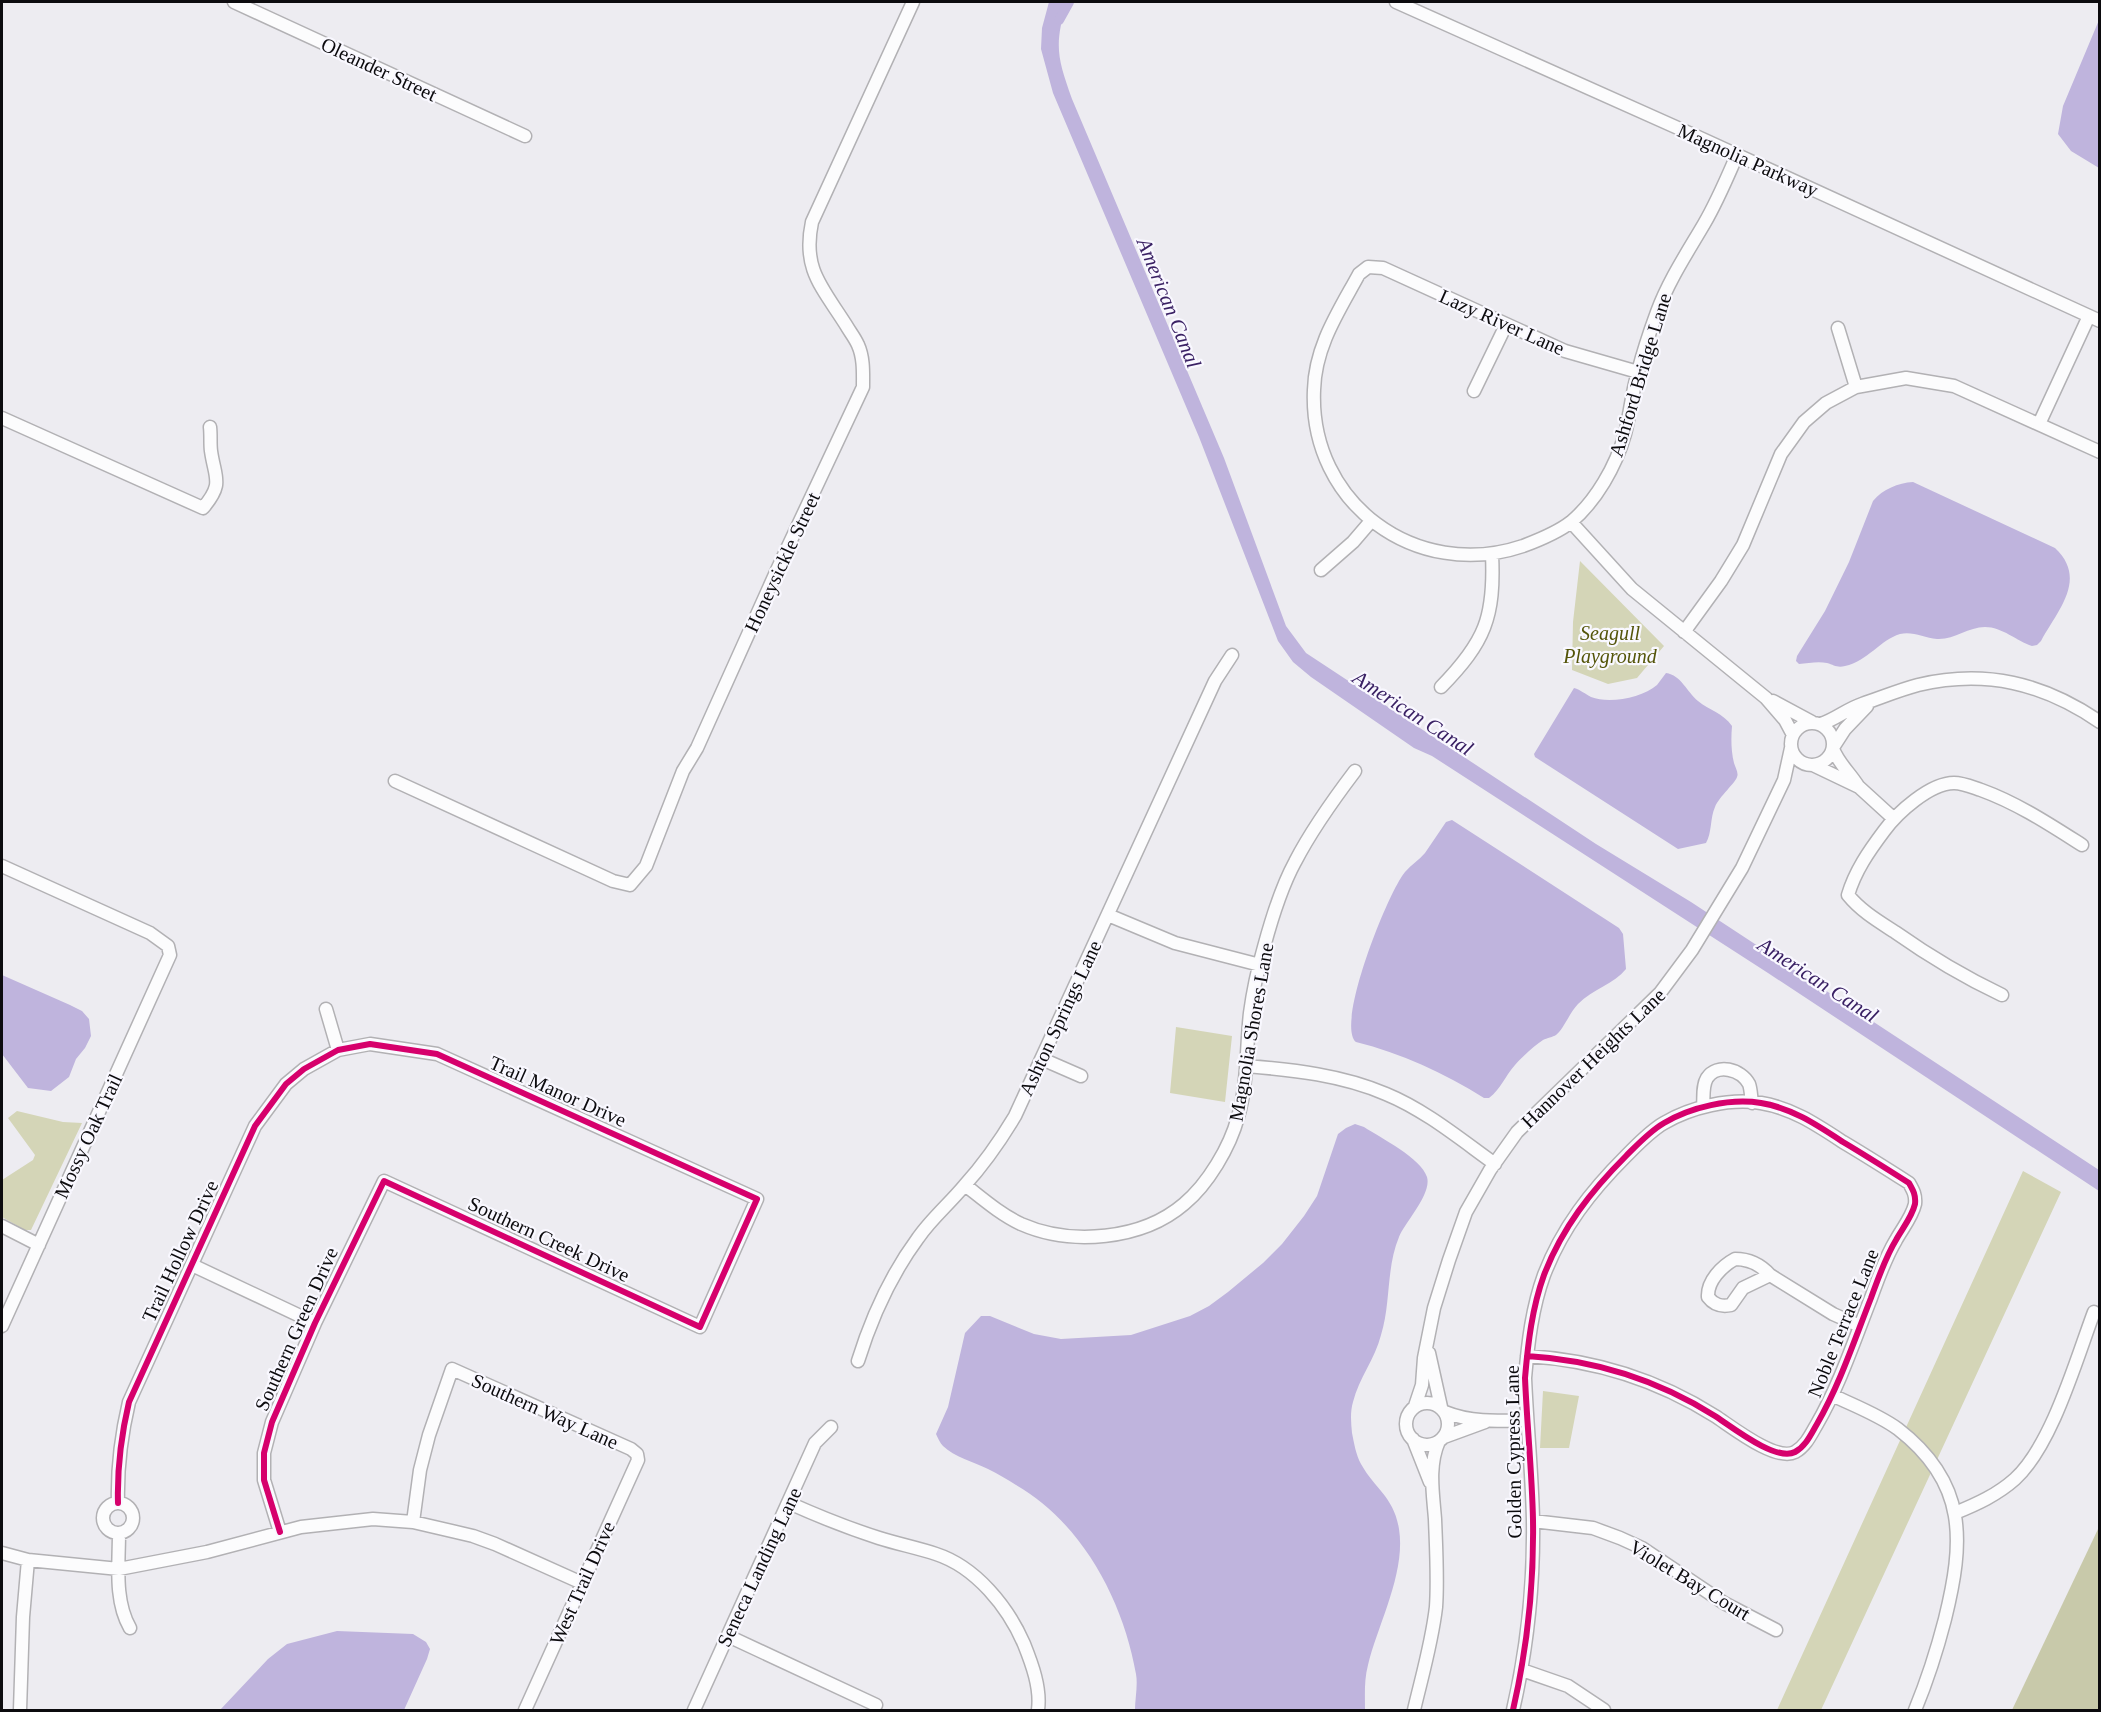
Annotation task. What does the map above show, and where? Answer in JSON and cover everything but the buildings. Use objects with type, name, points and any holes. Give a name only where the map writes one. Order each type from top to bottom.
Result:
[{"type":"street","name":"Oleander Street","points":[[234,2],[525,136]]},
{"type":"street","name":"Honeysickle Street","points":[[395,781],[613,881],[630,885],[646,866],[683,771],[697,748],[863,387],[859,346],[812,271],[808,240],[812,222],[913,2]]},
{"type":"street","name":"Magnolia Parkway","points":[[1396,2],[1737,154],[2094,318]]},
{"type":"street","name":"Ashford Bridge Lane","points":[[1368,267],[1359,274],[1322,344],[1316,368],[1314,391],[1320,442],[1330,470],[1348,497],[1371,521],[1395,536],[1417,546],[1453,554],[1505,552],[1543,538],[1571,522],[1605,480],[1624,434],[1638,372],[1656,313],[1670,280],[1720,195],[1737,154]]},
{"type":"street","name":"Lazy River Lane","points":[[1368,267],[1383,268],[1565,351],[1638,372]]},
{"type":"street","points":[[2039,424],[2094,318]]},
{"type":"street","points":[[1474,391],[1506,325]]},
{"type":"street","points":[[1838,328],[1856,387]]},
{"type":"street","points":[[1684,632],[1722,581],[1743,545],[1781,454],[1792,438],[1804,422],[1826,403],[1856,387],[1906,378],[1954,386],[2100,452]]},
{"type":"street","points":[[2,418],[203,508],[209,501],[217,482],[211,452],[210,427]]},
{"type":"street","points":[[1322,570],[1353,542],[1371,521]]},
{"type":"street","points":[[1571,522],[1632,589],[1766,698],[1785,720],[1793,735]]},
{"type":"street","points":[[1441,687],[1464,664],[1482,634],[1490,610],[1493,589],[1492,554]]},
{"type":"street","name":"Ashton Springs Lane","points":[[858,1361],[876,1308],[896,1269],[919,1236],[996,1147],[1015,1116],[1215,681],[1232,655]]},
{"type":"street","points":[[1859,787],[1797,759],[1791,748],[1793,735],[1801,726],[1833,721],[1860,704],[1896,691],[1936,681],[1967,678],[1998,680],[2038,689],[2058,697],[2100,722]]},
{"type":"street","points":[[1766,698],[1817,723],[1832,735],[1841,765],[1852,775],[1859,787],[1893,818]]},
{"type":"street","points":[[1810,765],[1826,760],[1845,729],[1872,701]]},
{"type":"street","name":"Hannover Heights Lane","points":[[1432,1488],[1406,1426],[1422,1385],[1424,1358],[1434,1308],[1466,1212],[1494,1164],[1517,1132],[1660,993],[1694,947],[1742,868],[1784,780],[1791,748]]},
{"type":"street","name":"Hannover Heights Lane","points":[[1784,780],[1792,772],[1810,765]]},
{"type":"street","name":"Magnolia Shores Lane","points":[[965,1185],[996,1210],[1021,1224],[1086,1239],[1114,1235],[1155,1222],[1184,1204],[1212,1172],[1229,1144],[1239,1114],[1247,1066],[1250,1012],[1264,946],[1294,864],[1320,819],[1355,771]]},
{"type":"street","points":[[2002,995],[1934,959],[1858,907],[1848,895],[1857,870],[1893,818],[1938,785],[1954,783],[1964,784],[2000,797],[2046,821],[2082,845]]},
{"type":"street","name":"Mossy Oak Trail","points":[[2,866],[150,933],[168,946],[170,955],[2,1326]]},
{"type":"street","points":[[1108,915],[1175,943],[1260,965]]},
{"type":"street","points":[[326,1009],[338,1050]]},
{"type":"street","name":"Trail Manor Drive","points":[[338,1050],[370,1044],[437,1054],[757,1199],[700,1327]]},
{"type":"street","name":"Trail Hollow Drive","points":[[130,1628],[120,1605],[119,1533],[128,1529],[132,1515],[127,1507],[118,1503],[118,1466],[122,1431],[129,1402],[255,1126],[286,1084],[304,1069],[338,1050]]},
{"type":"street","points":[[1042,1059],[1082,1076]]},
{"type":"street","points":[[1247,1066],[1326,1076],[1388,1094],[1418,1111],[1494,1164]]},
{"type":"street","points":[[1703,1107],[1704,1090],[1708,1077],[1718,1070],[1728,1069],[1739,1074],[1749,1083],[1752,1103]]},
{"type":"street","name":"Golden Cypress Lane","points":[[1513,1710],[1522,1670],[1530,1592],[1533,1521],[1525,1378],[1527,1356],[1544,1276],[1570,1222],[1586,1199],[1605,1176],[1637,1145],[1665,1123],[1703,1107],[1752,1103],[1785,1109],[1806,1119],[1909,1183],[1915,1194]]},
{"type":"street","name":"Southern Green Drive","points":[[280,1532],[264,1480],[264,1453],[272,1422],[315,1323],[384,1181]]},
{"type":"street","name":"Southern Creek Drive","points":[[384,1181],[700,1327]]},
{"type":"street","name":"Noble Terrace Lane","points":[[1527,1356],[1595,1365],[1640,1379],[1698,1405],[1768,1449],[1787,1455],[1797,1451],[1806,1442],[1834,1396],[1883,1266],[1915,1206],[1915,1194]]},
{"type":"street","points":[[2,1226],[39,1245]]},
{"type":"street","points":[[1770,1275],[1743,1288],[1731,1305],[1724,1307],[1716,1305],[1708,1297],[1708,1289],[1712,1281],[1728,1263],[1735,1259],[1745,1259],[1764,1268],[1770,1275],[1826,1310],[1860,1326]]},
{"type":"street","points":[[192,1265],[315,1323]]},
{"type":"street","points":[[1955,1513],[1995,1495],[2027,1466],[2041,1444],[2060,1403],[2094,1312]]},
{"type":"street","name":"Hannover Heights Lane","points":[[1414,1710],[1427,1659],[1436,1606],[1433,1455],[1449,1425],[1437,1393],[1428,1346]]},
{"type":"street","name":"Southern Way Lane","points":[[413,1522],[420,1470],[429,1435],[452,1369],[631,1449],[637,1454]]},
{"type":"street","points":[[1834,1396],[1875,1415],[1908,1437],[1940,1475],[1955,1513],[1958,1528],[1958,1554],[1954,1581],[1941,1635],[1915,1710]]},
{"type":"street","points":[[1415,1406],[1429,1402],[1464,1419],[1527,1420]]},
{"type":"street","points":[[1413,1439],[1426,1445],[1486,1421]]},
{"type":"street","name":"Seneca Landing Lane","points":[[694,1710],[815,1443],[831,1427]]},
{"type":"street","name":"West Trail Drive","points":[[525,1710],[638,1460],[637,1454]]},
{"type":"street","points":[[118,1503],[106,1509],[103,1518],[110,1531],[119,1533]]},
{"type":"street","points":[[789,1503],[849,1529],[938,1554],[972,1575],[995,1598],[1014,1622],[1030,1658],[1040,1698],[1038,1710]]},
{"type":"street","points":[[2,1553],[28,1560],[119,1569],[207,1552],[301,1527],[341,1521],[413,1522],[451,1530],[495,1544],[582,1583]]},
{"type":"street","name":"Violet Bay Court","points":[[1533,1521],[1593,1528],[1620,1538],[1642,1548],[1724,1603],[1776,1630]]},
{"type":"street","points":[[20,1710],[23,1617],[28,1560]]},
{"type":"street","points":[[728,1636],[876,1705]]},
{"type":"street","points":[[1522,1670],[1568,1686],[1604,1710]]},
{"type":"green space","name":"Seagull Playground","points":[[1580,561],[1664,646],[1637,678],[1608,684],[1572,670],[1573,622]]},
{"type":"green space","points":[[1176,1027],[1232,1036],[1225,1102],[1170,1093]]},
{"type":"green space","points":[[17,1111],[63,1122],[82,1123],[31,1230],[25,1230],[2,1217],[2,1180],[33,1160],[35,1155],[8,1118]]},
{"type":"green space","points":[[2023,1171],[2061,1192],[1821,1710],[1777,1710]]},
{"type":"green space","points":[[1543,1391],[1579,1396],[1569,1448],[1540,1448]]},
{"type":"green space","points":[[2099,1527],[2099,1710],[2012,1710]]},
{"type":"shaded area","name":"American Canal","points":[[1049,2],[1067,2],[1060,29],[1059,51],[1072,99],[1224,458],[1286,626],[1306,653],[2099,1170],[2099,1191],[1768,973],[1432,756],[1414,748],[1293,662],[1278,641],[1199,437],[1053,93],[1041,49],[1042,28]]},
{"type":"shaded area","points":[[2099,20],[2099,168],[2071,151],[2058,134],[2063,106]]},
{"type":"shaded area","points":[[1913,482],[2055,548],[2065,560],[2070,583],[2067,594],[2041,641],[2032,646],[1997,629],[1985,627],[1943,639],[1905,633],[1893,637],[1860,660],[1845,666],[1821,662],[1799,664],[1796,661],[1797,656],[1825,611],[1849,562],[1873,501],[1891,487]]},
{"type":"shaded area","points":[[1666,673],[1680,680],[1698,701],[1732,726],[1732,754],[1738,774],[1715,807],[1706,843],[1678,849],[1535,757],[1534,754],[1574,688],[1598,699],[1616,700],[1651,690]]},
{"type":"shaded area","points":[[1452,820],[1619,928],[1623,934],[1626,969],[1616,979],[1578,1004],[1559,1033],[1543,1040],[1525,1055],[1489,1098],[1484,1098],[1422,1065],[1356,1042],[1351,1031],[1352,1011],[1366,958],[1397,884],[1405,872],[1425,853],[1446,822]]},
{"type":"shaded area","points":[[2,975],[82,1011],[89,1019],[91,1036],[85,1048],[76,1059],[69,1077],[51,1091],[28,1088],[2,1054]]},
{"type":"shaded area","points":[[1355,1124],[1364,1127],[1409,1156],[1427,1177],[1426,1191],[1422,1200],[1402,1231],[1395,1249],[1381,1335],[1359,1385],[1351,1410],[1355,1449],[1366,1473],[1393,1509],[1397,1518],[1400,1546],[1395,1581],[1367,1671],[1365,1710],[1135,1710],[1136,1674],[1130,1646],[1110,1592],[1080,1542],[1040,1501],[999,1475],[948,1450],[936,1434],[948,1407],[965,1333],[981,1316],[990,1316],[1034,1334],[1061,1339],[1131,1335],[1190,1316],[1209,1306],[1263,1263],[1282,1244],[1317,1196],[1338,1134]]},
{"type":"shaded area","points":[[337,1631],[413,1634],[426,1642],[430,1649],[427,1659],[404,1710],[220,1710],[268,1659],[287,1644]]},
{"type":"waterway","name":"American Canal","points":[[1059,20],[1069,2]]},
{"type":"cycle path","points":[[118,1503],[120,1452],[129,1402],[255,1126],[286,1084],[304,1069],[338,1050],[370,1044],[437,1054],[757,1199],[700,1327],[384,1181],[315,1323],[272,1422],[264,1453],[264,1480],[280,1532]]},
{"type":"cycle path","points":[[1513,1710],[1526,1640],[1531,1592],[1532,1502],[1525,1378],[1526,1365],[1528,1352],[1529,1339],[1536,1300],[1551,1258],[1589,1197],[1626,1156],[1659,1126],[1698,1108],[1737,1102],[1772,1105],[1804,1118],[1909,1183],[1913,1190],[1914,1209],[1885,1261],[1833,1393],[1808,1440],[1795,1452],[1787,1454],[1766,1448],[1693,1403],[1648,1382],[1601,1367],[1552,1358],[1527,1356]]}]
